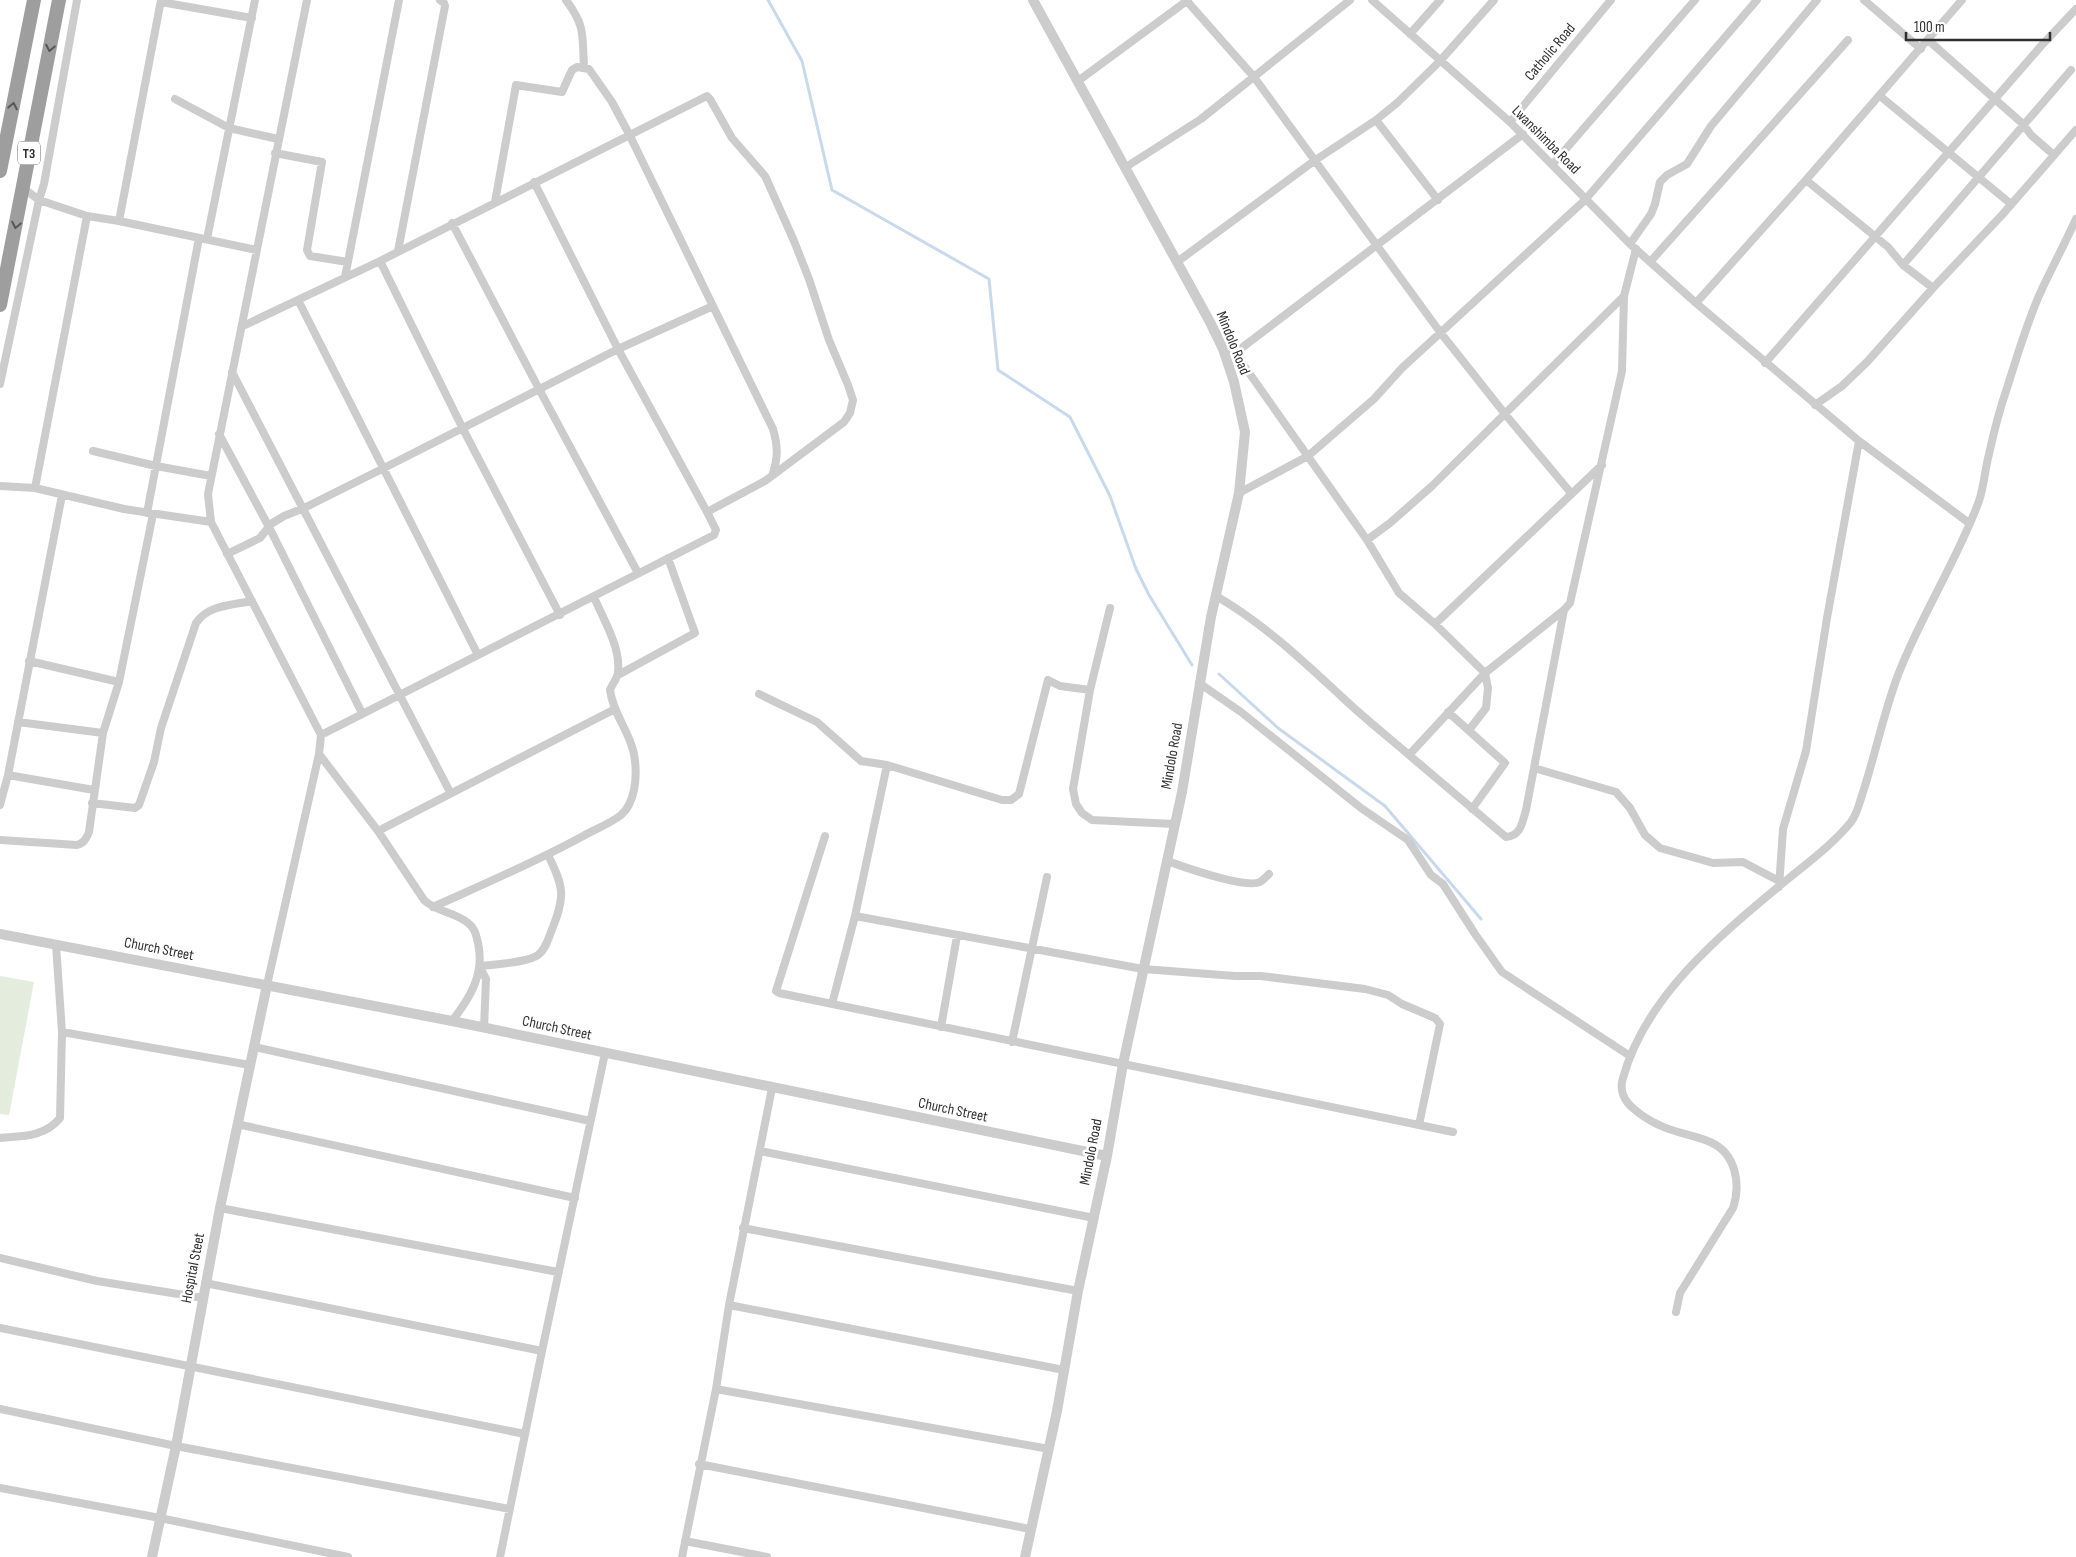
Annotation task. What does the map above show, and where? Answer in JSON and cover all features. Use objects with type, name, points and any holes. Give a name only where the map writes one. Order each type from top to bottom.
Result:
[{"type":"highway","name":"T3","points":[[0,171],[34,0]]},
{"type":"highway","name":"T3","points":[[0,305],[59,0]]},
{"type":"street","points":[[0,384],[44,184],[77,0]]},
{"type":"street","points":[[0,840],[77,845],[82,843],[89,832],[103,733],[119,682],[150,513],[156,466],[255,0]]},
{"type":"street","points":[[267,985],[320,754],[321,736],[212,522],[208,494],[307,0]]},
{"type":"street","points":[[345,278],[399,0]]},
{"type":"street","points":[[398,251],[446,6],[440,0]]},
{"type":"street","points":[[566,0],[582,27],[584,67]]},
{"type":"street","name":"Mindolo Road","points":[[1025,1557],[1107,1156],[1123,1064],[1188,759],[1199,683],[1239,493],[1245,432],[1241,408],[1223,349],[1210,322],[1034,0]]},
{"type":"street","points":[[1078,81],[1187,0],[1254,77],[1440,332],[1571,493]]},
{"type":"street","points":[[1126,167],[1182,133],[1350,0]]},
{"type":"street","points":[[1410,34],[1440,0]]},
{"type":"street","points":[[1177,262],[1314,161],[1376,120],[1397,103],[1440,61],[1494,0]]},
{"type":"street","name":"Catholic Road","points":[[1510,122],[1611,0]]},
{"type":"street","points":[[1552,165],[1695,0]]},
{"type":"street","points":[[1239,493],[1308,456],[1374,399],[1402,368],[1440,332],[1585,200],[1757,0]]},
{"type":"street","points":[[1409,755],[1486,673],[1564,610],[1573,595],[1622,371],[1624,296],[1633,246],[1651,214],[1660,182],[1667,175],[1687,164],[1711,126],[1817,0]]},
{"type":"street","points":[[1864,0],[1920,49]]},
{"type":"street","points":[[1696,303],[1880,96],[1962,0]]},
{"type":"street","points":[[119,221],[161,1],[252,18]]},
{"type":"street","name":"Lwanshimba Road","points":[[1375,1],[1523,134],[1585,200],[1650,262],[1764,363],[1859,441],[1969,523]]},
{"type":"street","points":[[1764,363],[2076,9]]},
{"type":"street","points":[[1650,262],[1848,40]]},
{"type":"street","points":[[1928,40],[2023,124],[2031,135],[2054,155]]},
{"type":"street","points":[[495,202],[516,86],[562,92],[572,70],[577,67],[584,67],[595,75],[612,102],[773,429],[778,443],[778,456],[773,473]]},
{"type":"street","points":[[1902,265],[2071,70]]},
{"type":"street","points":[[243,326],[380,261],[628,134],[709,96],[732,138],[765,176],[809,279],[829,340],[853,400],[850,413],[844,422],[773,473],[765,481],[707,512]]},
{"type":"street","points":[[1880,96],[2012,204]]},
{"type":"street","points":[[175,99],[229,128],[278,139]]},
{"type":"street","points":[[1376,120],[1438,200]]},
{"type":"street","points":[[1815,405],[1858,372],[2012,204],[2076,130]]},
{"type":"street","points":[[1235,354],[1523,134]]},
{"type":"street","points":[[275,153],[322,162],[307,250],[310,256],[348,262]]},
{"type":"street","points":[[1806,180],[1888,247],[1902,265],[1933,288]]},
{"type":"street","points":[[321,736],[714,535],[716,530],[618,349],[534,182]]},
{"type":"street","points":[[23,188],[39,200],[87,216],[257,250]]},
{"type":"street","points":[[35,488],[87,216]]},
{"type":"street","points":[[1676,1312],[1680,1293],[1733,1208],[1738,1193],[1737,1176],[1724,1151],[1712,1142],[1660,1126],[1630,1106],[1624,1098],[1622,1081],[1630,1056],[1643,1028],[1657,1005],[1699,959],[1779,884],[1832,841],[1854,819],[1898,675],[1980,499],[1988,455],[2007,386],[2040,292],[2076,219]]},
{"type":"street","points":[[452,223],[638,573]]},
{"type":"street","points":[[380,261],[463,429],[560,615]]},
{"type":"street","points":[[1367,540],[1390,523],[1432,486],[1624,296]]},
{"type":"street","points":[[298,300],[478,655]]},
{"type":"street","points":[[227,554],[260,538],[269,527],[284,516],[304,508],[463,429],[618,349],[713,306]]},
{"type":"street","points":[[1223,349],[1235,354],[1367,540],[1399,593],[1408,603],[1435,624],[1486,673],[1488,688],[1486,708],[1469,730]]},
{"type":"street","points":[[232,372],[401,694],[450,792]]},
{"type":"street","points":[[219,434],[269,527],[362,714]]},
{"type":"street","points":[[1779,884],[1783,829],[1806,751],[1828,609],[1859,441]]},
{"type":"street","points":[[93,451],[156,466],[211,476]]},
{"type":"street","points":[[1435,624],[1602,465]]},
{"type":"street","points":[[0,486],[35,488],[150,513],[212,522]]},
{"type":"street","points":[[0,805],[8,775],[62,495]]},
{"type":"street","points":[[618,675],[696,634],[668,558]]},
{"type":"street","points":[[1216,596],[1234,606],[1290,648],[1342,698],[1506,837],[1514,836],[1518,833],[1526,810],[1564,610]]},
{"type":"street","points":[[433,907],[548,855],[622,815],[630,802],[635,784],[635,760],[630,740],[615,709],[610,690],[618,675],[618,662],[613,642],[594,597]]},
{"type":"street","points":[[92,803],[128,808],[135,808],[139,805],[154,762],[161,728],[196,623],[202,615],[211,610],[252,601]]},
{"type":"street","points":[[1110,608],[1090,690],[1073,789],[1076,804],[1082,813],[1092,820],[1174,824]]},
{"type":"street","points":[[29,661],[119,682]]},
{"type":"street","points":[[759,694],[817,722],[861,761],[887,765],[1002,800],[1011,800],[1019,794],[1048,680],[1060,686],[1090,690]]},
{"type":"street","points":[[1199,683],[1241,712],[1361,808],[1408,840],[1431,875],[1443,884],[1502,972],[1630,1056]]},
{"type":"street","points":[[378,831],[450,792],[615,709]]},
{"type":"street","points":[[1448,712],[1506,763],[1472,809]]},
{"type":"street","points":[[18,722],[103,733]]},
{"type":"street","points":[[320,754],[378,831],[424,900],[433,907],[470,924],[475,931],[481,966],[486,980],[484,1028]]},
{"type":"street","points":[[832,1004],[855,916],[887,765]]},
{"type":"street","points":[[1534,768],[1616,792],[1630,808],[1645,835],[1660,848],[1713,863],[1743,862],[1779,884]]},
{"type":"street","points":[[8,775],[94,790]]},
{"type":"street","points":[[825,836],[776,991],[1012,1042],[1453,1132]]},
{"type":"street","points":[[481,966],[531,958],[542,951],[560,911],[562,896],[556,872],[548,855]]},
{"type":"street","points":[[1167,861],[1227,880],[1260,882],[1269,874]]},
{"type":"street","points":[[1012,1042],[1046,877]]},
{"type":"street","points":[[855,916],[1143,969],[1235,976],[1261,976],[1365,988],[1388,995],[1402,1004],[1435,1018],[1440,1024],[1419,1125]]},
{"type":"street","name":"Church Street","points":[[0,934],[452,1021],[1107,1156]]},
{"type":"street","points":[[941,1027],[957,936]]},
{"type":"street","points":[[0,1138],[41,1132],[55,1125],[60,1118],[62,1032],[56,945]]},
{"type":"street","points":[[452,1021],[470,998],[481,966]]},
{"type":"street","name":"Hospital Steet","points":[[152,1557],[176,1446],[220,1208],[267,985]]},
{"type":"street","points":[[62,1032],[250,1065]]},
{"type":"street","points":[[254,1047],[590,1121]]},
{"type":"street","points":[[500,1557],[605,1053]]},
{"type":"street","points":[[682,1557],[716,1389],[743,1228],[772,1088]]},
{"type":"street","points":[[237,1124],[575,1198]]},
{"type":"street","points":[[760,1151],[1094,1218]]},
{"type":"street","points":[[220,1208],[558,1272]]},
{"type":"street","points":[[743,1228],[1078,1291]]},
{"type":"street","points":[[0,1258],[97,1281],[203,1298]]},
{"type":"street","points":[[205,1283],[542,1351]]},
{"type":"street","points":[[729,1305],[1064,1370]]},
{"type":"street","points":[[0,1328],[525,1434]]},
{"type":"street","points":[[716,1389],[1048,1449]]},
{"type":"street","points":[[0,1409],[176,1446],[510,1509]]},
{"type":"street","points":[[700,1464],[1030,1529]]},
{"type":"street","points":[[0,1488],[160,1518],[348,1557]]},
{"type":"street","points":[[685,1541],[768,1557]]},
{"type":"green space","points":[[0,976],[34,982],[9,1115],[0,1114]]},
{"type":"waterway","points":[[768,0],[802,61],[832,190],[989,279],[998,370],[1070,417],[1110,496],[1136,569],[1149,595],[1192,665]]},
{"type":"waterway","points":[[1219,674],[1278,728],[1385,806],[1481,919]]}]
